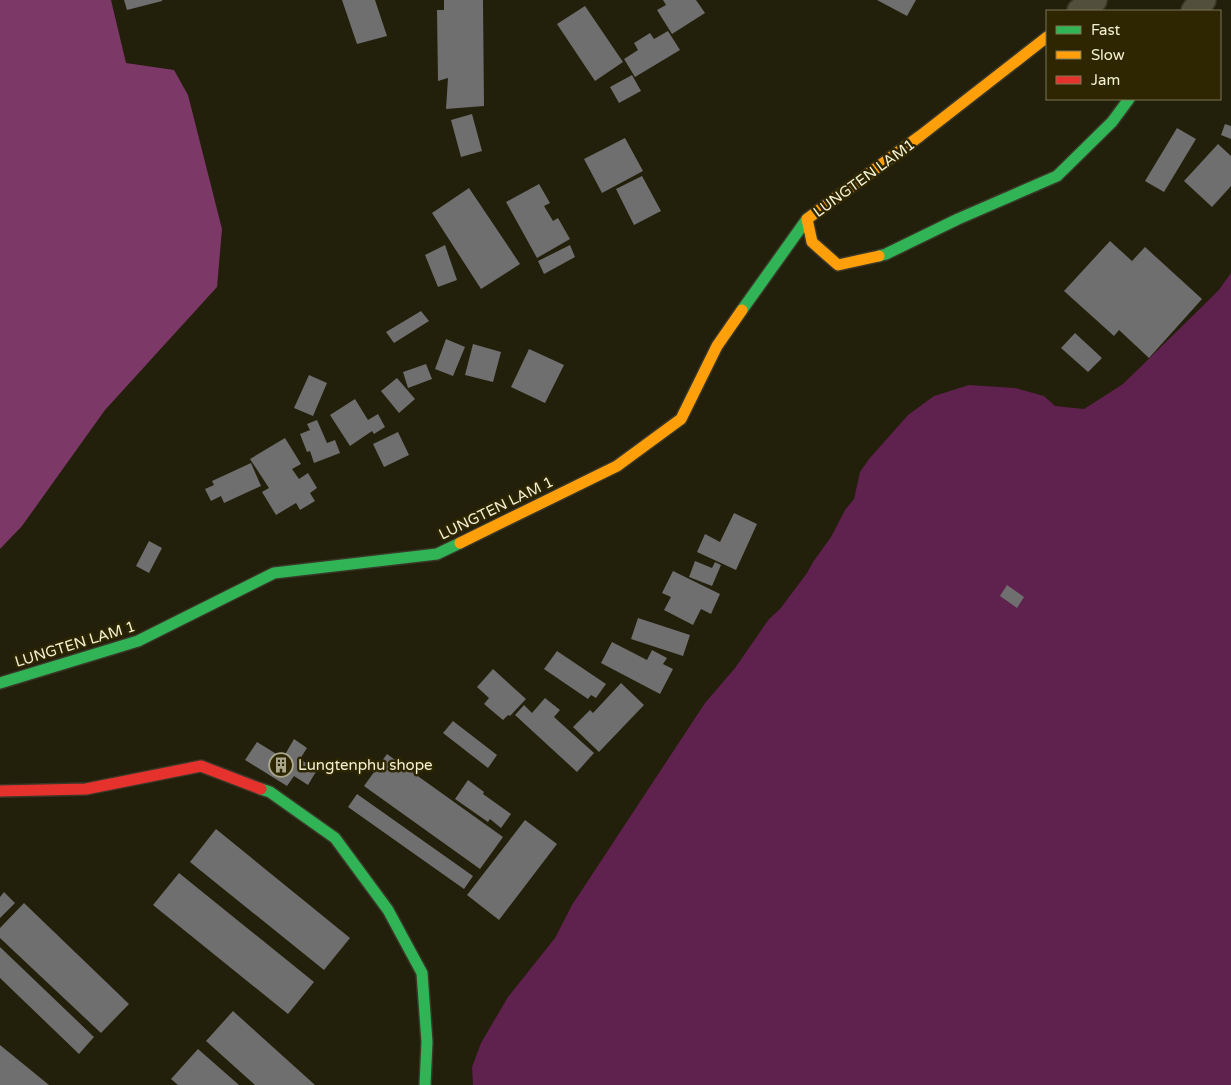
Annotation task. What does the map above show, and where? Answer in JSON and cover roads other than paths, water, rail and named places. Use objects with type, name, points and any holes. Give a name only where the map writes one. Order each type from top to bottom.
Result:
[{"type":"street","points":[[1081,10],[1094,0]]},
{"type":"street","points":[[1195,10],[1203,0]]},
{"type":"street","name":"LUNGTEN LAM1","points":[[1046,38],[920,136],[807,219],[812,242],[838,265],[886,254],[958,219],[1057,176],[1112,122],[1128,100]]},
{"type":"street","name":"LUNGTEN LAM 1","points":[[0,683],[138,642],[274,573],[437,554],[617,466],[681,419],[717,346],[807,219]]},
{"type":"street","points":[[0,791],[86,789],[201,766],[270,792],[335,838],[388,910],[422,973],[427,1042],[425,1085]]},
{"type":"place","name":"Lungtenphu shope","points":[[281,765]]}]
